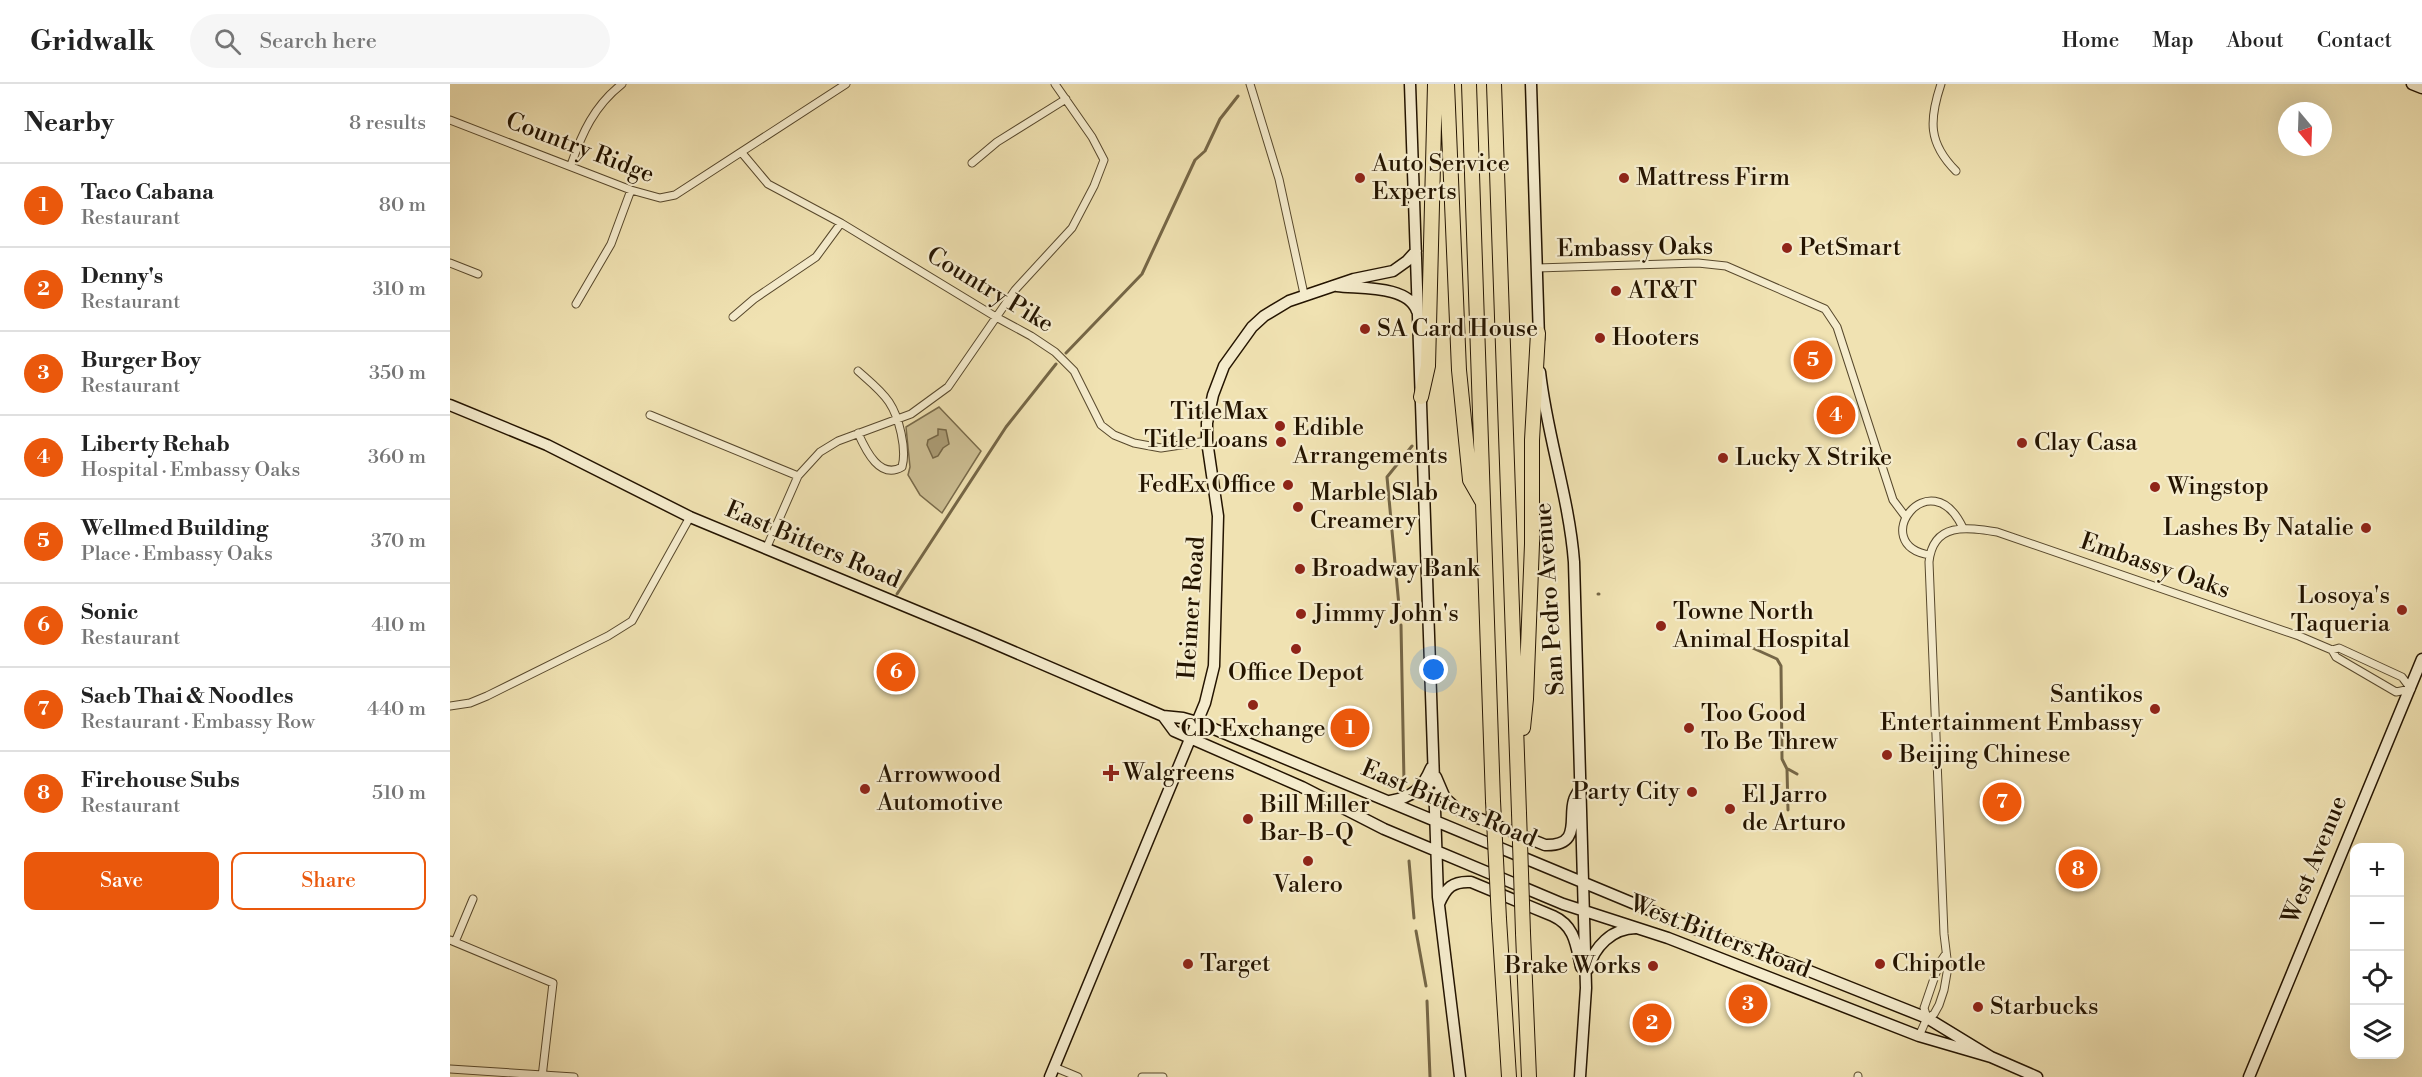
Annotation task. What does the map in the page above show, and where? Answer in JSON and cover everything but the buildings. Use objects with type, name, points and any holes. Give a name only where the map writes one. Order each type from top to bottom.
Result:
[{"type":"highway","points":[[1421,397],[1428,366],[1435,84]]},
{"type":"highway","points":[[1447,84],[1459,370],[1470,480],[1483,502]]},
{"type":"highway","points":[[1469,84],[1493,801],[1509,1077]]},
{"type":"highway","points":[[1494,84],[1529,1077]]},
{"type":"highway","points":[[1518,781],[1526,699],[1532,534],[1532,440],[1538,333]]},
{"type":"highway","points":[[1504,1077],[1507,1052]]},
{"type":"main road","points":[[1410,84],[1438,906],[1460,1077]]},
{"type":"main road","name":"San Pedro Avenue","points":[[1530,84],[1538,333],[1544,401],[1565,496],[1573,551],[1585,910],[1586,988],[1580,1077]]},
{"type":"main road","points":[[2412,84],[2422,88]]},
{"type":"main road","name":"Heimer Road","points":[[1052,1072],[1205,703],[1214,666],[1216,640],[1218,516],[1207,441],[1207,423],[1213,394],[1231,353],[1264,316],[1304,294],[1354,279],[1393,271],[1416,251]]},
{"type":"main road","name":"Heimer Road","points":[[1336,286],[1398,293],[1411,300],[1418,317]]},
{"type":"main road","name":"East Bitters Road","points":[[450,405],[547,445],[690,517],[1163,716],[1197,722],[1584,883]]},
{"type":"main road","name":"West Avenue","points":[[2248,1077],[2422,659]]},
{"type":"main road","name":"East Bitters Road","points":[[1163,716],[1174,731],[1302,787],[1384,829],[1436,850]]},
{"type":"main road","points":[[1433,765],[1444,796],[1456,808],[1545,845],[1557,844],[1570,834],[1573,824],[1573,801],[1581,786]]},
{"type":"main road","points":[[1390,801],[1416,793],[1424,784],[1433,765]]},
{"type":"main road","name":"West Bitters Road","points":[[1436,850],[1563,904],[1643,929],[1919,1036],[1991,1057],[2037,1077]]},
{"type":"main road","points":[[1438,906],[1450,886],[1468,882],[1561,920],[1571,929],[1586,988]]},
{"type":"main road","name":"West Bitters Road","points":[[1584,883],[1700,931],[1789,963],[1927,1018],[1991,1057]]},
{"type":"main road","points":[[1586,988],[1590,962],[1602,943],[1624,930],[1643,929]]},
{"type":"street","points":[[571,165],[587,123],[611,93],[622,84]]},
{"type":"street","name":"Country Ridge","points":[[450,120],[631,190],[660,198],[675,195],[846,84]]},
{"type":"street","points":[[766,549],[798,476],[812,460],[830,445],[896,420],[923,407],[948,387],[1015,290],[1072,228],[1085,205],[1104,160],[1092,137],[1055,84]]},
{"type":"street","points":[[1250,84],[1280,179],[1304,294]]},
{"type":"street","points":[[1941,84],[1933,121],[1935,141],[1942,158],[1956,171]]},
{"type":"street","points":[[972,163],[997,142],[1066,99]]},
{"type":"street","name":"Country Pike","points":[[742,153],[768,184],[841,223],[1055,352],[1074,371],[1101,425],[1114,435],[1134,443],[1161,448],[1207,441]]},
{"type":"street","points":[[576,304],[611,244],[631,190]]},
{"type":"street","points":[[733,317],[754,299],[816,257],[841,223]]},
{"type":"street","points":[[450,263],[478,274]]},
{"type":"street","name":"Embassy Oaks","points":[[1537,268],[1698,263],[1726,266],[1825,309],[1837,327],[1893,500],[1905,516],[1902,529],[1906,542],[1913,550],[1930,555]]},
{"type":"street","points":[[858,371],[888,401],[896,420],[904,460],[902,467],[888,471],[868,455],[858,434]]},
{"type":"street","points":[[650,415],[798,476]]},
{"type":"street","points":[[1905,516],[1913,506],[1926,501],[1938,502],[1949,507],[1963,528],[1942,534],[1933,544],[1930,555],[1948,967],[1944,990],[1936,1011],[1927,1018],[1919,1036]]},
{"type":"street","points":[[450,706],[470,703],[487,696],[608,636],[632,621],[690,517]]},
{"type":"street","name":"Embassy Oaks","points":[[1963,528],[1997,532],[2299,636],[2332,650],[2336,657],[2396,692],[2411,689],[2402,677],[2339,648],[2332,650]]},
{"type":"street","points":[[473,899],[453,941],[552,983],[543,1076]]},
{"type":"street","points":[[1927,1018],[1924,1008],[1939,964],[1946,955]]},
{"type":"street","points":[[450,1068],[574,1077]]},
{"type":"street","points":[[1052,1072],[1078,1077]]},
{"type":"street","points":[[1142,1077],[1163,1077]]},
{"type":"shaded area","points":[[939,407],[981,451],[942,513],[920,495],[908,475],[910,467],[906,427]]},
{"type":"shaded area","points":[[938,429],[946,430],[949,444],[933,458],[927,445],[928,440],[938,435]]},
{"type":"waterway","points":[[1066,353],[1142,274],[1195,160],[1205,151],[1220,119],[1238,96]]},
{"type":"waterway","points":[[897,594],[1006,427],[1056,364]]},
{"type":"waterway","points":[[1399,606],[1387,477],[1412,446]]},
{"type":"waterway","points":[[1401,625],[1404,782]]},
{"type":"waterway","points":[[1724,635],[1777,659],[1781,666],[1782,759],[1787,769],[1788,810]]},
{"type":"waterway","points":[[1788,769],[1797,774]]},
{"type":"waterway","points":[[1409,861],[1414,918]]},
{"type":"waterway","points":[[1416,931],[1426,986]]},
{"type":"waterway","points":[[1427,1001],[1430,1077]]},
{"type":"place","name":"Auto Service Experts","points":[[1360,178]]},
{"type":"place","name":"Mattress Firm","points":[[1624,178]]},
{"type":"place","name":"PetSmart","points":[[1787,248]]},
{"type":"place","name":"AT&T","points":[[1616,291]]},
{"type":"place","name":"SA Card House","points":[[1365,329]]},
{"type":"place","name":"Hooters","points":[[1600,338]]},
{"type":"place","name":"Wellmed Building","points":[[1813,360]]},
{"type":"place","name":"Liberty Rehab","points":[[1836,415]]},
{"type":"place","name":"TitleMax Title Loans","points":[[1280,426]]},
{"type":"place","name":"Edible Arrangements","points":[[1281,442]]},
{"type":"place","name":"Clay Casa","points":[[2022,443]]},
{"type":"place","name":"Lucky X Strike","points":[[1723,458]]},
{"type":"place","name":"FedEx Office","points":[[1288,485]]},
{"type":"place","name":"Wingstop","points":[[2155,487]]},
{"type":"place","name":"Marble Slab Creamery","points":[[1298,507]]},
{"type":"place","name":"Lashes By Natalie","points":[[2366,528]]},
{"type":"place","name":"Broadway Bank","points":[[1300,569]]},
{"type":"place","name":"Losoya's Taqueria","points":[[2402,610]]},
{"type":"place","name":"Jimmy John's","points":[[1301,614]]},
{"type":"place","name":"Towne North Animal Hospital","points":[[1661,626]]},
{"type":"place","name":"Office Depot","points":[[1296,649]]},
{"type":"place","name":"Sonic","points":[[896,672]]},
{"type":"place","name":"CD Exchange","points":[[1253,705]]},
{"type":"place","name":"Santikos Entertainment Embassy","points":[[2155,709]]},
{"type":"place","name":"Taco Cabana","points":[[1350,728]]},
{"type":"place","name":"Too Good To Be Threw","points":[[1689,728]]},
{"type":"place","name":"Beijing Chinese","points":[[1887,755]]},
{"type":"place","name":"Walgreens","points":[[1111,773]]},
{"type":"place","name":"Arrowwood Automotive","points":[[865,789]]},
{"type":"place","name":"Party City","points":[[1692,792]]},
{"type":"place","name":"Saeb Thai & Noodles","points":[[2002,802]]},
{"type":"place","name":"El Jarro de Arturo","points":[[1730,809]]},
{"type":"place","name":"Bill Miller Bar-B-Q","points":[[1248,819]]},
{"type":"place","name":"Valero","points":[[1308,861]]},
{"type":"place","name":"Firehouse Subs","points":[[2078,869]]},
{"type":"place","name":"Target","points":[[1188,964]]},
{"type":"place","name":"Chipotle","points":[[1880,964]]},
{"type":"place","name":"Brake Works","points":[[1653,966]]},
{"type":"place","name":"Burger Boy","points":[[1748,1004]]},
{"type":"place","name":"Starbucks","points":[[1978,1007]]},
{"type":"place","name":"Denny's","points":[[1652,1023]]}]
